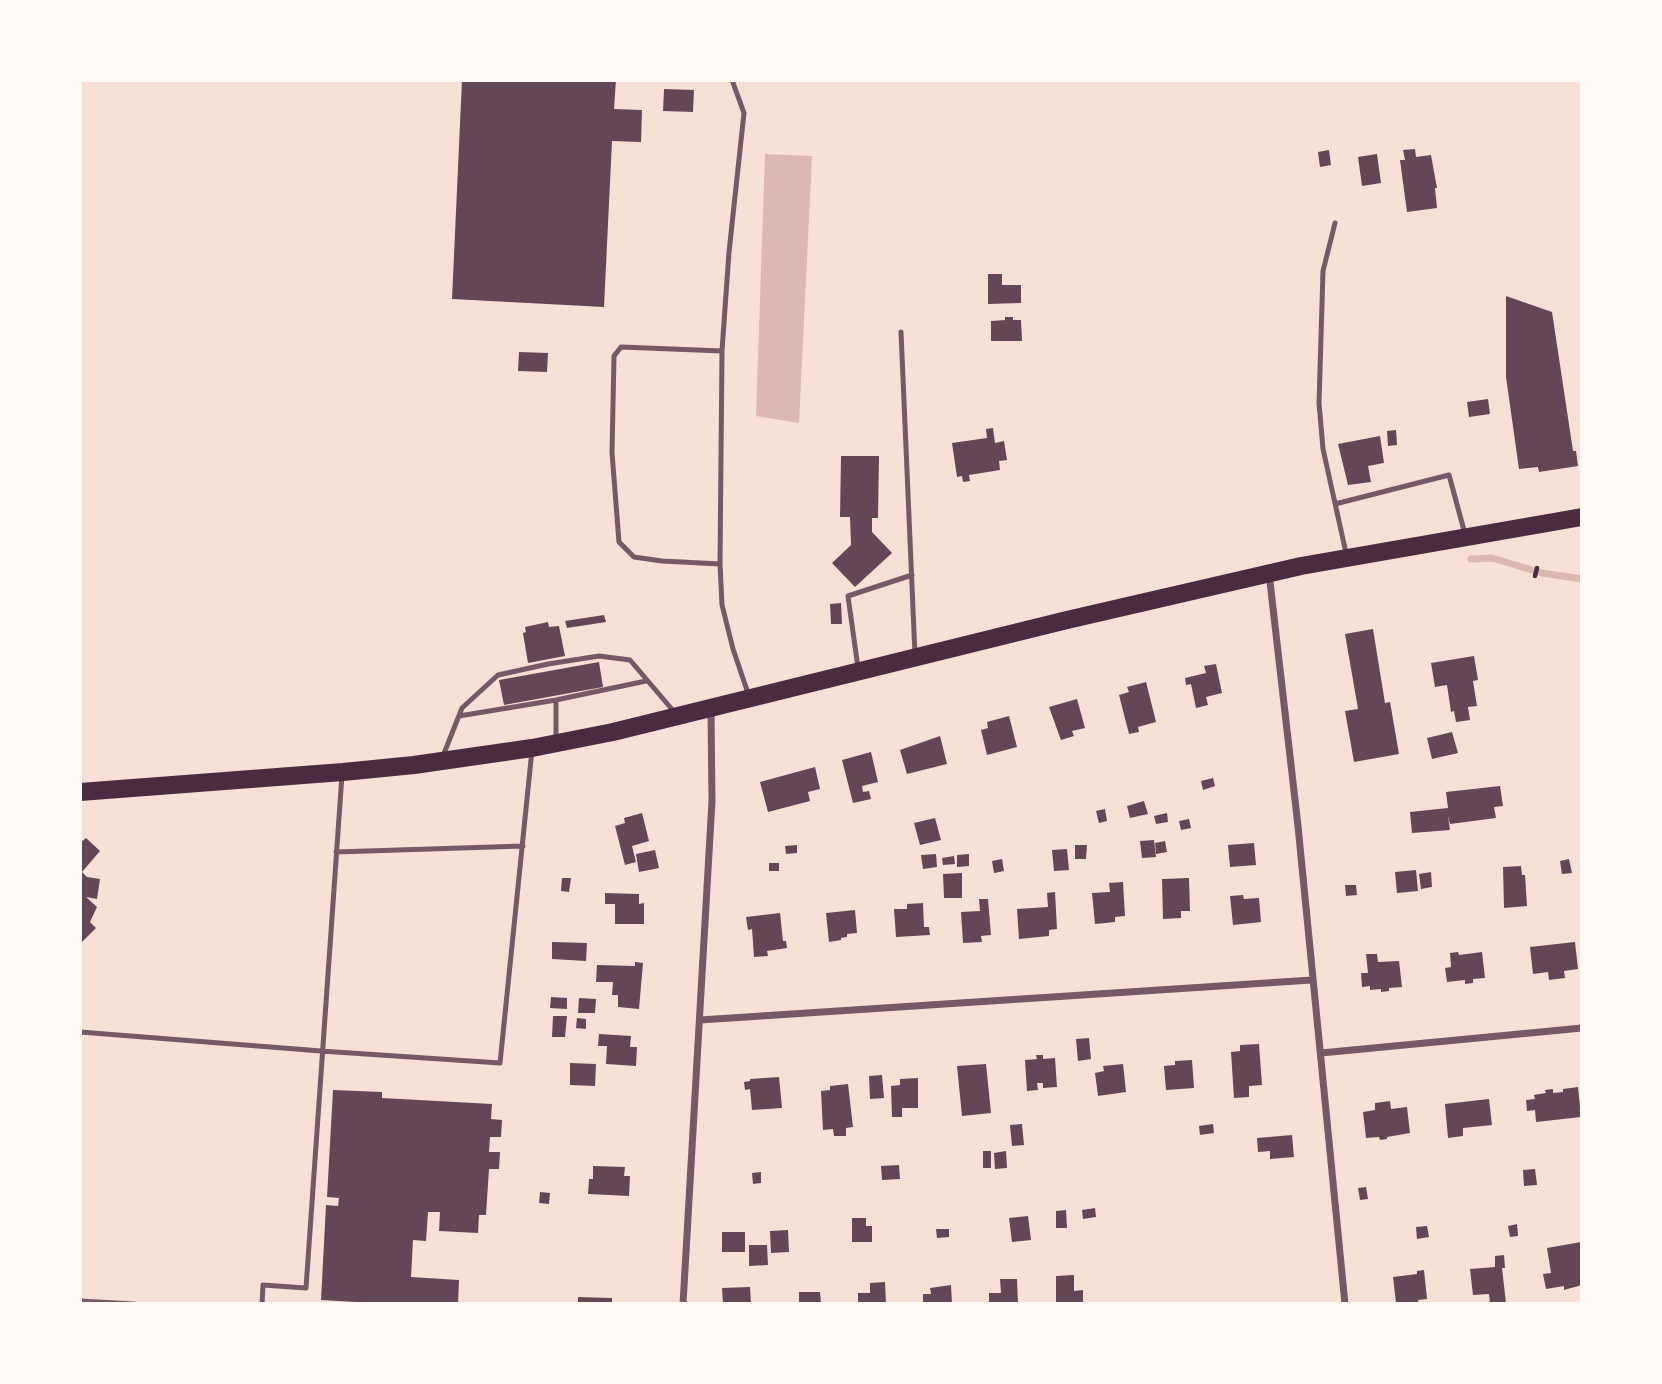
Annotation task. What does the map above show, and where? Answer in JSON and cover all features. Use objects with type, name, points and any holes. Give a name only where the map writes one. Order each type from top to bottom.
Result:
[{"type":"main road","points":[[80,792],[342,772],[533,748],[678,717],[1269,573],[1347,556],[1581,517]]},
{"type":"street","points":[[1269,573],[1285,702],[1345,1304]]},
{"type":"street","points":[[683,1304],[712,801],[710,708]]},
{"type":"street","points":[[700,1020],[1312,980]]},
{"type":"street","points":[[1321,1053],[1581,1028]]},
{"type":"lane","points":[[732,80],[744,113],[729,252],[722,351],[720,564],[722,605],[750,699]]},
{"type":"lane","points":[[1335,223],[1323,271],[1320,403],[1323,450],[1347,556]]},
{"type":"lane","points":[[901,332],[915,658]]},
{"type":"lane","points":[[720,564],[634,557],[619,542],[612,453],[614,356],[621,347],[722,351]]},
{"type":"lane","points":[[1335,504],[1449,475],[1466,537]]},
{"type":"lane","points":[[858,672],[848,596],[912,575]]},
{"type":"lane","points":[[441,761],[462,708],[498,675],[548,664],[599,656],[630,660],[678,717]]},
{"type":"lane","points":[[459,716],[556,700],[646,681]]},
{"type":"lane","points":[[556,700],[556,743]]},
{"type":"lane","points":[[80,1032],[500,1063],[533,748]]},
{"type":"lane","points":[[262,1304],[263,1285],[306,1288],[342,772]]},
{"type":"lane","points":[[337,852],[523,846]]},
{"type":"lane","points":[[80,1301],[134,1304]]},
{"type":"path","points":[[1535,576],[1537,568]]},
{"type":"shaded area","points":[[765,154],[812,156],[799,423],[756,416]]},
{"type":"building","points":[[462,80],[616,80],[614,109],[642,110],[641,142],[612,141],[604,307],[452,299]]},
{"type":"building","points":[[664,89],[694,90],[693,112],[663,111]]},
{"type":"building","points":[[1415,149],[1416,157],[1431,155],[1437,188],[1437,208],[1407,212],[1400,160],[1405,160],[1403,150]]},
{"type":"building","points":[[1329,150],[1331,165],[1320,167],[1318,152]]},
{"type":"building","points":[[1377,154],[1381,183],[1362,186],[1358,157]]},
{"type":"building","points":[[988,274],[1002,274],[1002,285],[1021,285],[1021,303],[988,304]]},
{"type":"building","points":[[1506,296],[1552,312],[1573,451],[1576,451],[1578,466],[1539,472],[1538,467],[1519,469],[1506,377]]},
{"type":"building","points":[[1005,317],[1021,320],[1022,341],[991,341],[991,321],[1005,320]]},
{"type":"building","points":[[519,352],[548,353],[547,372],[518,371]]},
{"type":"building","points":[[1488,399],[1490,414],[1469,417],[1467,402]]},
{"type":"building","points":[[993,428],[995,443],[1004,441],[1007,460],[999,461],[1000,470],[969,475],[970,481],[963,482],[962,476],[957,477],[952,443],[987,438],[986,429]]},
{"type":"building","points":[[1396,430],[1397,445],[1388,446],[1387,431]]},
{"type":"building","points":[[1380,436],[1384,463],[1368,466],[1371,482],[1348,485],[1338,444]]},
{"type":"building","points":[[841,456],[879,456],[878,518],[872,518],[872,532],[892,553],[855,587],[832,563],[851,545],[850,517],[840,517]]},
{"type":"building","points":[[841,603],[842,624],[831,624],[830,604]]},
{"type":"building","points":[[604,615],[606,622],[567,628],[565,621]]},
{"type":"building","points":[[548,622],[549,627],[559,626],[565,656],[528,663],[523,633],[526,632],[525,627]]},
{"type":"building","points":[[1373,629],[1385,703],[1390,702],[1399,754],[1354,762],[1345,711],[1358,709],[1345,634]]},
{"type":"building","points":[[1474,656],[1478,680],[1473,681],[1477,706],[1468,707],[1470,720],[1456,722],[1454,711],[1451,712],[1447,685],[1435,687],[1431,663]]},
{"type":"building","points":[[599,662],[603,687],[504,705],[499,680]]},
{"type":"building","points":[[1216,664],[1222,693],[1206,697],[1208,705],[1196,708],[1191,684],[1186,685],[1185,678],[1206,673],[1204,666]]},
{"type":"building","points":[[1146,682],[1156,722],[1138,727],[1139,732],[1129,734],[1119,695],[1129,692],[1127,687]]},
{"type":"building","points":[[1077,699],[1085,728],[1072,731],[1074,736],[1061,740],[1049,707]]},
{"type":"building","points":[[1009,716],[1017,747],[987,755],[981,730],[988,728],[987,722]]},
{"type":"building","points":[[1452,732],[1458,753],[1432,759],[1427,738]]},
{"type":"building","points":[[940,736],[947,764],[907,774],[900,750]]},
{"type":"building","points":[[871,752],[878,782],[862,786],[863,792],[869,791],[871,799],[853,803],[842,760]]},
{"type":"building","points":[[815,767],[820,789],[808,792],[810,801],[768,812],[760,782]]},
{"type":"building","points":[[1213,778],[1215,786],[1203,790],[1201,781]]},
{"type":"building","points":[[1500,786],[1503,806],[1494,807],[1496,818],[1450,824],[1448,816],[1450,830],[1412,833],[1410,812],[1448,808],[1446,792]]},
{"type":"building","points":[[1144,801],[1148,814],[1130,818],[1127,806]]},
{"type":"building","points":[[1105,809],[1107,821],[1099,823],[1096,811]]},
{"type":"building","points":[[642,813],[649,841],[632,846],[636,862],[625,865],[615,826],[625,823],[624,818]]},
{"type":"building","points":[[1167,813],[1168,822],[1156,824],[1154,816]]},
{"type":"building","points":[[935,818],[941,840],[920,845],[914,823]]},
{"type":"building","points":[[1189,819],[1191,828],[1181,830],[1179,821]]},
{"type":"building","points":[[86,838],[100,851],[82,872],[87,877],[100,879],[97,899],[86,897],[97,907],[90,922],[96,928],[80,944],[80,843]]},
{"type":"building","points":[[1154,840],[1156,857],[1142,858],[1140,841]]},
{"type":"building","points":[[1165,841],[1167,852],[1156,854],[1155,843]]},
{"type":"building","points":[[1254,843],[1256,865],[1230,867],[1228,845]]},
{"type":"building","points":[[797,845],[797,853],[786,854],[785,846]]},
{"type":"building","points":[[1075,845],[1087,845],[1086,859],[1075,859]]},
{"type":"building","points":[[1067,849],[1069,870],[1054,871],[1052,850]]},
{"type":"building","points":[[655,850],[659,868],[639,872],[636,854]]},
{"type":"building","points":[[936,854],[937,867],[923,869],[921,855]]},
{"type":"building","points":[[969,854],[969,866],[957,867],[957,855]]},
{"type":"building","points":[[954,856],[955,864],[943,865],[942,858]]},
{"type":"building","points":[[1002,859],[1004,871],[994,873],[992,861]]},
{"type":"building","points":[[1569,859],[1572,873],[1562,874],[1560,861]]},
{"type":"building","points":[[769,863],[779,863],[779,871],[769,871]]},
{"type":"building","points":[[1521,866],[1522,875],[1525,875],[1527,906],[1504,908],[1503,867]]},
{"type":"building","points":[[1416,870],[1418,891],[1397,893],[1395,872]]},
{"type":"building","points":[[1431,872],[1432,887],[1421,889],[1419,874]]},
{"type":"building","points":[[962,873],[962,898],[944,898],[943,874]]},
{"type":"building","points":[[562,878],[571,878],[569,892],[561,891]]},
{"type":"building","points":[[1189,878],[1190,911],[1181,911],[1181,918],[1163,919],[1162,879]]},
{"type":"building","points":[[1123,882],[1125,916],[1115,917],[1115,922],[1095,924],[1092,893],[1110,892],[1109,883]]},
{"type":"building","points":[[1345,885],[1356,885],[1357,895],[1346,896]]},
{"type":"building","points":[[1055,892],[1057,929],[1049,930],[1049,936],[1019,939],[1017,909],[1048,907],[1047,893]]},
{"type":"building","points":[[605,893],[639,894],[639,904],[644,903],[644,924],[615,924],[615,904],[605,904]]},
{"type":"building","points":[[1243,895],[1244,899],[1259,898],[1261,922],[1233,925],[1230,896]]},
{"type":"building","points":[[979,899],[988,899],[991,935],[981,936],[982,942],[963,943],[961,912],[980,911]]},
{"type":"building","points":[[923,903],[924,927],[929,927],[930,935],[896,937],[894,909],[907,909],[907,904]]},
{"type":"building","points":[[855,910],[857,933],[847,934],[847,937],[841,940],[829,942],[826,913]]},
{"type":"building","points":[[780,913],[783,941],[786,941],[787,948],[767,951],[768,956],[754,957],[752,929],[748,930],[746,917]]},
{"type":"building","points":[[552,942],[587,943],[586,961],[552,959]]},
{"type":"building","points":[[1575,942],[1578,969],[1564,971],[1565,978],[1549,980],[1548,972],[1533,974],[1530,947]]},
{"type":"building","points":[[1458,952],[1459,955],[1482,952],[1485,978],[1473,979],[1473,983],[1465,984],[1465,980],[1447,982],[1445,968],[1451,967],[1450,953]]},
{"type":"building","points":[[1366,954],[1377,954],[1378,962],[1399,961],[1402,987],[1381,992],[1381,989],[1370,990],[1370,986],[1362,987],[1361,973],[1368,973]]},
{"type":"building","points":[[635,962],[643,963],[639,1009],[618,1007],[618,995],[612,995],[613,982],[596,982],[597,965],[635,966]]},
{"type":"building","points":[[551,997],[567,998],[567,1009],[550,1008]]},
{"type":"building","points":[[579,998],[596,999],[595,1013],[578,1013]]},
{"type":"building","points":[[553,1016],[567,1016],[565,1037],[552,1037]]},
{"type":"building","points":[[577,1018],[586,1019],[586,1029],[576,1028]]},
{"type":"building","points":[[599,1034],[631,1036],[630,1047],[637,1047],[636,1066],[606,1064],[607,1046],[598,1046]]},
{"type":"building","points":[[1089,1038],[1091,1059],[1078,1061],[1076,1039]]},
{"type":"building","points":[[1259,1044],[1262,1085],[1249,1086],[1249,1097],[1234,1098],[1231,1052],[1240,1051],[1240,1045]]},
{"type":"building","points":[[1036,1055],[1043,1055],[1043,1059],[1055,1058],[1057,1087],[1043,1088],[1043,1083],[1037,1083],[1038,1090],[1027,1091],[1025,1060],[1037,1059]]},
{"type":"building","points":[[1192,1060],[1194,1088],[1166,1090],[1164,1066],[1175,1065],[1175,1061]]},
{"type":"building","points":[[570,1063],[596,1064],[595,1086],[570,1085]]},
{"type":"building","points":[[986,1064],[991,1113],[962,1116],[957,1066]]},
{"type":"building","points":[[1123,1064],[1126,1092],[1098,1096],[1095,1073],[1104,1071],[1103,1066]]},
{"type":"building","points":[[882,1075],[884,1098],[870,1099],[869,1076]]},
{"type":"building","points":[[779,1077],[782,1108],[752,1110],[750,1089],[745,1090],[744,1082],[750,1079]]},
{"type":"building","points":[[918,1078],[918,1108],[902,1108],[902,1117],[892,1117],[891,1086],[900,1085],[900,1079]]},
{"type":"building","points":[[848,1084],[853,1127],[846,1128],[846,1136],[834,1136],[833,1129],[823,1130],[821,1091],[830,1090],[830,1086]]},
{"type":"building","points":[[1578,1087],[1581,1117],[1536,1122],[1535,1110],[1527,1111],[1526,1100],[1535,1099],[1534,1095],[1546,1093],[1545,1090],[1553,1089],[1553,1093]]},
{"type":"building","points":[[333,1090],[382,1092],[382,1098],[492,1104],[491,1119],[502,1120],[501,1137],[490,1137],[489,1152],[500,1152],[499,1169],[489,1169],[486,1215],[479,1215],[478,1233],[439,1231],[440,1212],[428,1212],[426,1241],[413,1240],[411,1277],[459,1280],[458,1304],[321,1300],[326,1205],[338,1206],[339,1198],[327,1197]]},
{"type":"building","points":[[1489,1099],[1492,1125],[1463,1128],[1463,1136],[1448,1138],[1445,1104]]},
{"type":"building","points":[[1390,1101],[1391,1109],[1407,1107],[1410,1133],[1380,1140],[1379,1137],[1366,1138],[1363,1112],[1375,1110],[1375,1103]]},
{"type":"building","points":[[1022,1124],[1024,1145],[1012,1146],[1010,1125]]},
{"type":"building","points":[[1213,1124],[1214,1133],[1200,1135],[1199,1126]]},
{"type":"building","points":[[1292,1135],[1294,1157],[1270,1159],[1270,1151],[1258,1152],[1257,1138]]},
{"type":"building","points":[[983,1151],[991,1151],[991,1168],[983,1168]]},
{"type":"building","points":[[1006,1151],[1007,1168],[995,1169],[994,1153]]},
{"type":"building","points":[[899,1165],[900,1179],[882,1180],[881,1166]]},
{"type":"building","points":[[593,1166],[625,1167],[624,1176],[630,1176],[629,1196],[588,1194],[589,1179],[593,1179]]},
{"type":"building","points":[[1535,1169],[1537,1185],[1524,1186],[1523,1170]]},
{"type":"building","points":[[761,1172],[761,1183],[753,1184],[752,1173]]},
{"type":"building","points":[[1366,1187],[1368,1199],[1360,1200],[1358,1188]]},
{"type":"building","points":[[540,1192],[550,1193],[549,1204],[539,1203]]},
{"type":"building","points":[[1095,1208],[1096,1217],[1083,1219],[1082,1210]]},
{"type":"building","points":[[1066,1210],[1067,1228],[1056,1228],[1056,1211]]},
{"type":"building","points":[[1028,1216],[1031,1240],[1012,1242],[1009,1218]]},
{"type":"building","points":[[852,1218],[866,1218],[866,1226],[872,1226],[872,1242],[852,1242]]},
{"type":"building","points":[[1517,1224],[1518,1236],[1510,1237],[1508,1226]]},
{"type":"building","points":[[1427,1226],[1429,1237],[1417,1239],[1416,1227]]},
{"type":"building","points":[[936,1229],[949,1229],[949,1237],[937,1238]]},
{"type":"building","points":[[788,1230],[789,1252],[771,1253],[770,1231]]},
{"type":"building","points":[[722,1232],[745,1232],[745,1252],[722,1252]]},
{"type":"building","points":[[1581,1242],[1582,1285],[1564,1290],[1564,1286],[1546,1289],[1543,1274],[1551,1273],[1547,1248]]},
{"type":"building","points":[[749,1245],[767,1245],[768,1265],[749,1266]]},
{"type":"building","points":[[1504,1255],[1505,1268],[1502,1268],[1506,1303],[1490,1304],[1489,1294],[1473,1295],[1470,1269],[1495,1267],[1495,1256]]},
{"type":"building","points":[[1424,1270],[1427,1299],[1418,1300],[1419,1304],[1396,1303],[1393,1277],[1417,1274],[1417,1271]]},
{"type":"building","points":[[1074,1275],[1074,1291],[1083,1290],[1083,1304],[1056,1304],[1056,1276]]},
{"type":"building","points":[[1000,1279],[1017,1279],[1018,1304],[989,1304],[989,1293],[1001,1293]]},
{"type":"building","points":[[885,1282],[886,1304],[858,1304],[858,1293],[870,1293],[870,1283]]},
{"type":"building","points":[[951,1285],[952,1304],[923,1304],[923,1294],[931,1294],[930,1288]]},
{"type":"building","points":[[750,1287],[751,1304],[723,1304],[722,1288]]},
{"type":"building","points":[[799,1292],[820,1292],[821,1304],[799,1304]]},
{"type":"building","points":[[578,1297],[612,1298],[612,1304],[578,1304]]},
{"type":"waterway","points":[[1471,559],[1492,558],[1542,573],[1582,579]]}]
